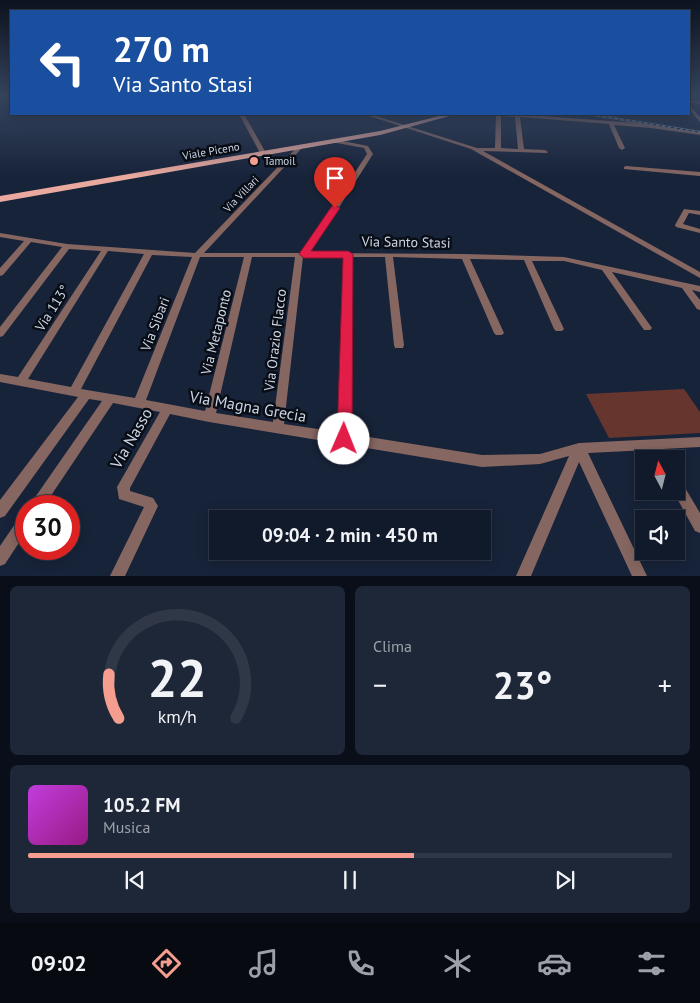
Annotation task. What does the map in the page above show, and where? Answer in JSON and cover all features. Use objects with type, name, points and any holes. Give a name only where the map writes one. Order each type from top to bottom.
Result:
[{"type":"main road","name":"Viale Piceno","points":[[0,199],[300,147],[421,123]]},
{"type":"street","points":[[246,123],[263,153]]},
{"type":"street","points":[[393,123],[476,149],[700,275]]},
{"type":"street","points":[[498,123],[498,150]]},
{"type":"street","points":[[517,123],[521,151]]},
{"type":"street","points":[[598,123],[700,134]]},
{"type":"street","points":[[611,124],[622,148]]},
{"type":"street","points":[[301,255],[370,154],[366,147],[333,141]]},
{"type":"street","name":"Via Villari","points":[[197,255],[300,147]]},
{"type":"street","points":[[476,149],[545,152]]},
{"type":"street","points":[[626,168],[700,174]]},
{"type":"street","points":[[700,213],[687,211],[679,225],[700,231]]},
{"type":"street","points":[[0,245],[4,235]]},
{"type":"street","name":"Via Santo Stasi","points":[[4,235],[66,246],[197,255],[389,254],[564,260],[604,267],[694,288]]},
{"type":"street","points":[[0,273],[29,240]]},
{"type":"street","points":[[0,334],[66,246]]},
{"type":"street","name":"Via 113°","points":[[21,382],[106,249]]},
{"type":"street","points":[[0,511],[80,393],[149,252]]},
{"type":"street","points":[[344,439],[348,254]]},
{"type":"street","points":[[389,254],[398,345]]},
{"type":"street","name":"Via Sibari","points":[[139,404],[197,255]]},
{"type":"street","name":"Via Metaponto","points":[[209,416],[249,255]]},
{"type":"street","name":"Via Orazio Flacco","points":[[278,428],[301,255]]},
{"type":"street","points":[[465,256],[499,333]]},
{"type":"street","points":[[527,258],[558,330]]},
{"type":"street","points":[[604,267],[647,328]]},
{"type":"street","points":[[694,288],[700,307]]},
{"type":"street","name":"Via Magna Grecia","points":[[0,378],[167,409],[482,461],[540,459],[579,448],[700,442]]},
{"type":"street","points":[[44,495],[110,398]]},
{"type":"street","name":"Via Nasso","points":[[116,576],[151,506],[148,502],[124,495],[123,487],[167,409]]},
{"type":"street","points":[[653,444],[656,450]]},
{"type":"street","points":[[523,576],[579,448]]},
{"type":"street","points":[[579,448],[640,576]]},
{"type":"street","points":[[685,500],[700,526]]},
{"type":"street","points":[[0,559],[15,536]]},
{"type":"shaded area","points":[[684,389],[700,412],[700,433],[609,438],[586,394]]},
{"type":"railway","points":[[643,123],[700,132]]},
{"type":"place","name":"Tamoil","points":[[254,161]]},
{"type":"route","points":[[335,208],[304,254],[348,254],[344,439]]}]
